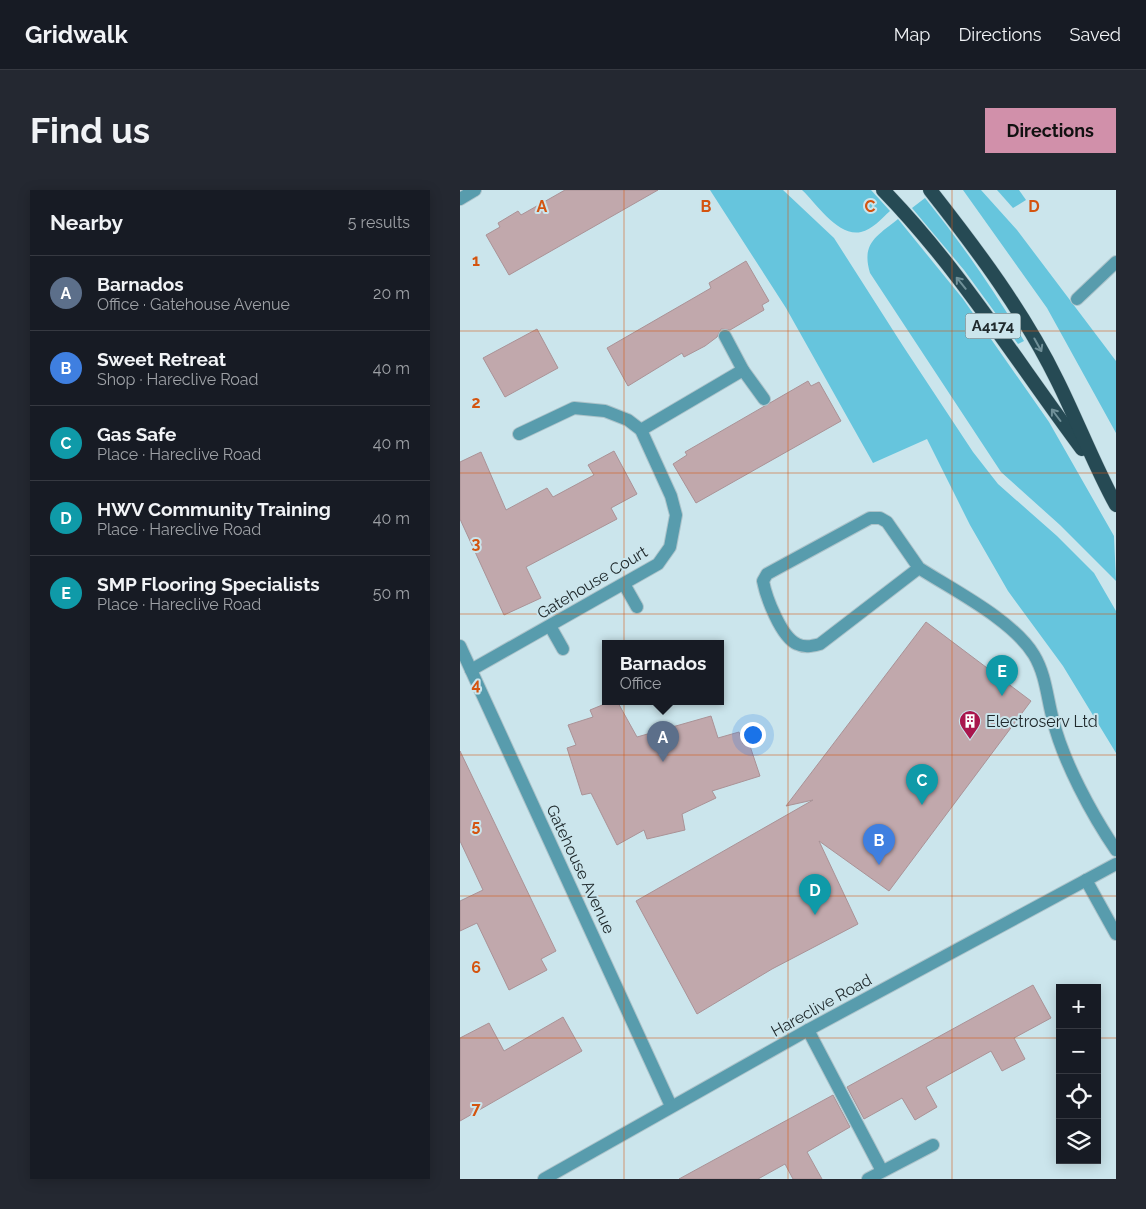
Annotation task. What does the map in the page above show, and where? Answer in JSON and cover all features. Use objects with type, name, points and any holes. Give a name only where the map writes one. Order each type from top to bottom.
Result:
[{"type":"highway","name":"A4174","points":[[882,190],[901,208],[985,314],[1096,468]]},
{"type":"highway","name":"A4174","points":[[930,190],[980,254],[1015,304],[1058,381],[1096,468],[1116,505]]},
{"type":"street","points":[[460,199],[475,190]]},
{"type":"street","points":[[1077,299],[1116,262]]},
{"type":"street","points":[[725,336],[744,370],[764,399]]},
{"type":"street","points":[[519,434],[574,408],[605,411],[628,420],[641,430],[744,370]]},
{"type":"street","name":"Gatehouse Court","points":[[471,670],[658,564],[670,547],[676,515],[671,496],[641,430]]},
{"type":"street","points":[[919,568],[820,644],[810,647],[796,644],[790,639],[769,604],[763,581],[768,574],[870,518],[880,518],[887,522],[919,568],[1005,624],[1034,655],[1048,691],[1052,719],[1060,743],[1088,802],[1116,850]]},
{"type":"street","points":[[624,584],[637,607]]},
{"type":"street","points":[[550,626],[563,649]]},
{"type":"street","name":"Gatehouse Avenue","points":[[460,646],[671,1106]]},
{"type":"street","name":"Hareclive Road","points":[[544,1179],[808,1030],[1116,864]]},
{"type":"street","points":[[1086,880],[1116,934]]},
{"type":"street","points":[[808,1030],[882,1171]]},
{"type":"street","points":[[868,1179],[933,1145]]},
{"type":"shaded area","points":[[710,190],[783,190],[834,238],[973,452],[998,484],[1057,536],[1094,573],[1116,611],[1116,753],[1063,666],[1008,591],[970,525],[927,439],[873,463],[786,308]]},
{"type":"shaded area","points":[[802,190],[871,190],[890,211],[869,229],[861,232],[852,232],[836,225]]},
{"type":"shaded area","points":[[963,190],[981,190],[1017,230],[1116,361],[1116,433],[1047,308]]},
{"type":"shaded area","points":[[997,190],[1019,190],[1026,200],[1013,208]]},
{"type":"shaded area","points":[[925,198],[977,268],[1024,341],[1018,344],[964,270],[912,208]]},
{"type":"shaded area","points":[[898,219],[963,299],[1049,422],[1114,536],[1116,581],[1060,525],[1001,472],[870,273],[868,263],[869,247],[878,236]]},
{"type":"building","points":[[565,190],[658,190],[509,275],[486,235],[500,227],[498,223],[518,211],[521,215]]},
{"type":"building","points":[[746,261],[769,301],[762,305],[764,310],[730,330],[721,329],[717,337],[705,346],[684,357],[682,353],[628,386],[607,348],[711,288],[709,283]]},
{"type":"building","points":[[537,329],[558,368],[505,397],[483,358]]},
{"type":"building","points":[[808,381],[811,386],[819,382],[841,421],[696,503],[673,464],[687,455],[685,452]]},
{"type":"building","points":[[614,451],[637,494],[611,508],[617,519],[526,567],[541,598],[504,615],[460,519],[460,462],[481,452],[506,510],[547,488],[553,497],[594,475],[588,465]]},
{"type":"building","points":[[926,622],[1031,701],[889,891],[819,841],[858,924],[772,969],[697,1014],[636,901],[813,800],[786,806]]},
{"type":"building","points":[[602,705],[619,705],[637,737],[711,716],[718,738],[739,732],[743,744],[749,743],[760,776],[712,791],[716,798],[682,814],[685,830],[647,839],[644,830],[617,845],[591,793],[582,795],[567,748],[576,745],[568,725],[593,717],[590,710]]},
{"type":"building","points":[[460,751],[556,951],[541,959],[547,970],[509,990],[477,923],[460,931],[460,901],[483,890],[460,841]]},
{"type":"building","points":[[1033,985],[1051,1018],[1014,1038],[1025,1059],[1002,1071],[991,1051],[926,1087],[937,1107],[915,1120],[902,1098],[864,1119],[847,1087]]},
{"type":"building","points":[[563,1017],[582,1051],[460,1121],[460,1038],[489,1023],[504,1051]]},
{"type":"building","points":[[833,1095],[850,1127],[807,1152],[822,1179],[793,1179],[785,1164],[758,1179],[679,1179]]},
{"type":"place","name":"SMP Flooring Specialists","points":[[1002,696]]},
{"type":"place","name":"Electroserv Ltd","points":[[970,740]]},
{"type":"place","name":"Barnados","points":[[663,762]]},
{"type":"place","name":"Gas Safe","points":[[922,805]]},
{"type":"place","name":"Sweet Retreat","points":[[879,865]]},
{"type":"place","name":"HWV Community Training","points":[[815,915]]}]
